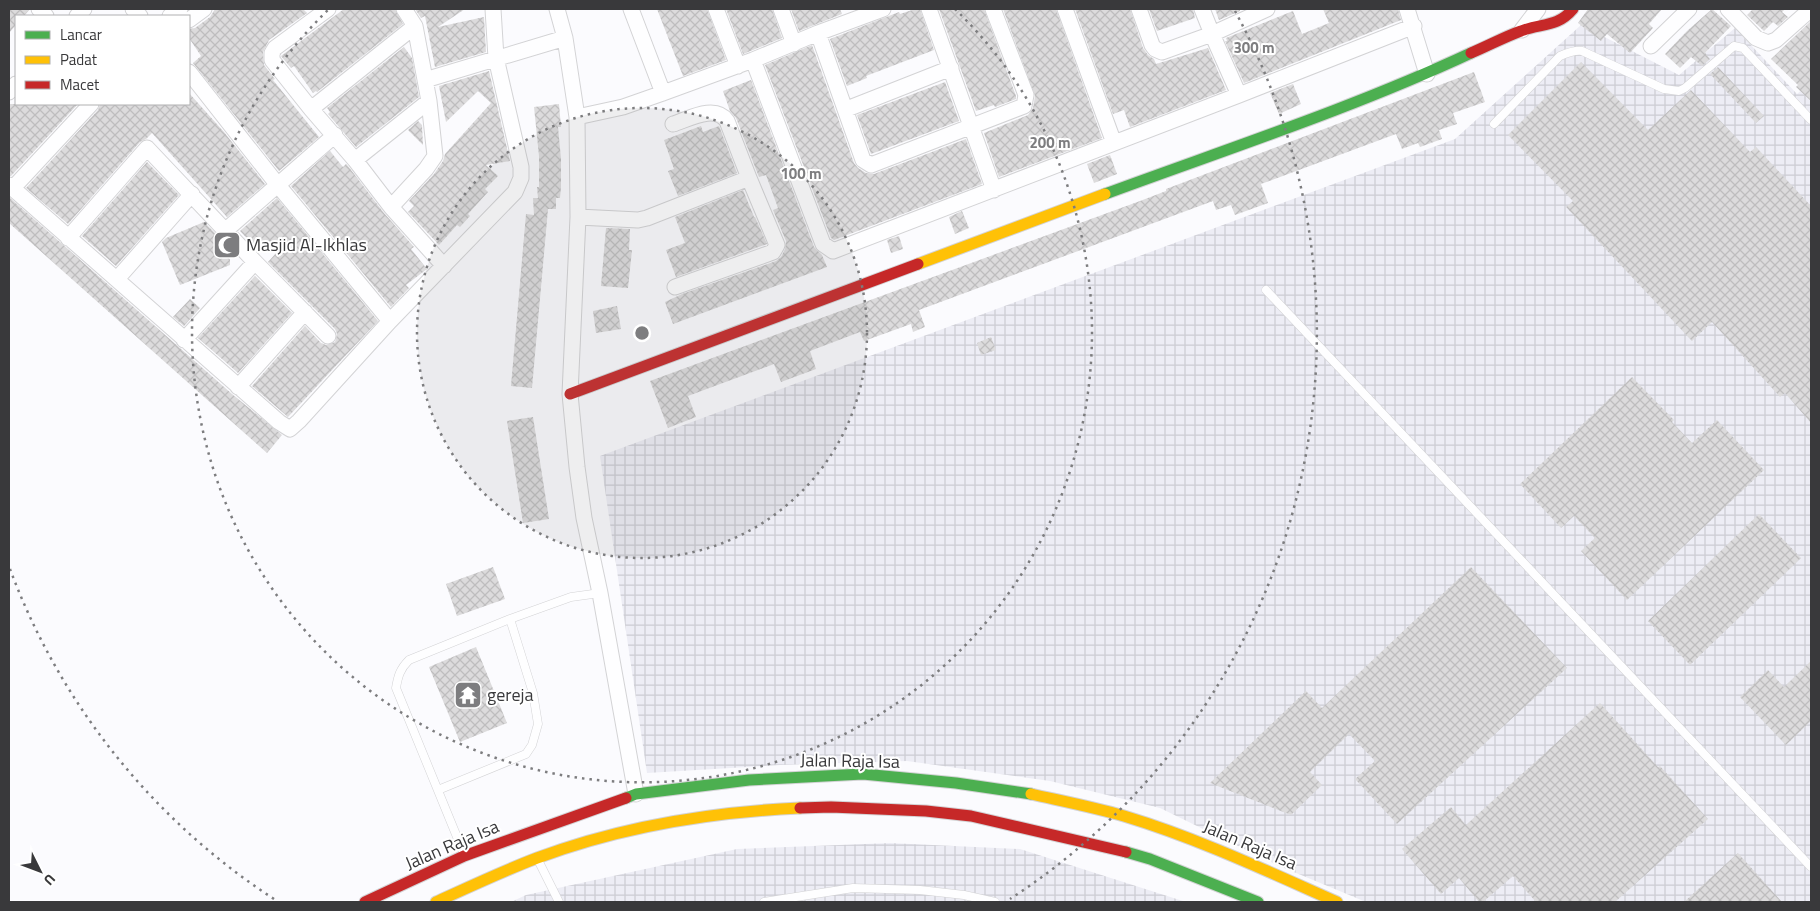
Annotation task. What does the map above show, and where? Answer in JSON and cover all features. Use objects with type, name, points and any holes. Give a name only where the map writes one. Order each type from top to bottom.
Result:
[{"type":"main road","points":[[570,394],[1158,174],[1343,107],[1427,74],[1522,30],[1553,24],[1568,15],[1573,9]]},
{"type":"main road","name":"Jalan Raja Isa","points":[[436,902],[533,845],[636,794],[748,780],[863,774],[1014,791],[1078,804],[1124,816],[1209,846],[1337,902]]},
{"type":"main road","name":"Jalan Raja Isa","points":[[365,902],[464,856],[756,810],[830,807],[926,811],[971,816],[1150,859],[1258,902]]},
{"type":"street","points":[[190,19],[204,9]]},
{"type":"street","points":[[390,207],[426,169],[434,156],[429,101],[415,26],[404,9]]},
{"type":"street","points":[[90,105],[11,187],[238,387],[290,429],[390,321],[515,192],[521,178],[521,167],[496,58],[494,9]]},
{"type":"street","points":[[557,9],[565,38],[577,117],[578,217],[570,394],[584,518],[600,593],[636,794]]},
{"type":"street","points":[[631,9],[663,94]]},
{"type":"street","points":[[716,9],[738,66]]},
{"type":"street","points":[[781,9],[794,44]]},
{"type":"street","points":[[577,117],[623,107],[663,94],[883,9]]},
{"type":"street","points":[[929,9],[994,190]]},
{"type":"street","points":[[818,33],[847,109],[863,160],[871,165],[1024,106],[1026,95],[993,9]]},
{"type":"street","points":[[1064,9],[1114,143]]},
{"type":"street","points":[[1139,9],[1152,45],[1155,49],[1162,52],[1212,34],[1268,9]]},
{"type":"street","points":[[1202,9],[1240,95]]},
{"type":"street","points":[[1407,9],[1414,26],[1427,74]]},
{"type":"street","points":[[1522,30],[1538,9]]},
{"type":"street","points":[[1651,46],[1689,9]]},
{"type":"street","points":[[1728,9],[1756,38],[1768,43],[1776,40],[1811,9]]},
{"type":"street","points":[[323,10],[274,48],[271,56],[272,60],[311,109],[335,135],[390,207],[444,266]]},
{"type":"street","points":[[311,109],[415,26]]},
{"type":"street","points":[[753,60],[823,244],[832,251],[1240,95],[1414,26]]},
{"type":"street","points":[[425,80],[565,38]]},
{"type":"street","points":[[847,109],[951,68]]},
{"type":"street","points":[[190,73],[277,184],[390,321]]},
{"type":"street","points":[[355,160],[429,101]]},
{"type":"street","points":[[673,124],[708,113],[718,113],[724,116],[728,121],[748,178],[777,242],[773,252],[675,287]]},
{"type":"street","points":[[226,230],[335,135]]},
{"type":"street","points":[[68,238],[147,148],[328,336]]},
{"type":"street","points":[[578,217],[638,220],[647,218],[748,178]]},
{"type":"street","points":[[117,279],[192,194]]},
{"type":"street","points":[[184,340],[255,262]]},
{"type":"street","points":[[238,387],[305,312]]},
{"type":"lane","points":[[1494,124],[1560,56],[1578,50],[1664,89],[1679,91],[1734,46],[1743,48],[1811,120]]},
{"type":"lane","points":[[1266,290],[1811,867]]},
{"type":"lane","points":[[464,856],[396,688],[398,676],[403,666],[409,660],[571,596],[600,593]]},
{"type":"lane","points":[[438,790],[526,754],[532,746],[538,724],[532,693],[510,619]]},
{"type":"lane","points":[[533,845],[559,902]]},
{"type":"lane","points":[[764,902],[852,888],[920,890],[964,895],[995,902]]},
{"type":"shaded area","points":[[1581,25],[1679,75],[1735,28],[1797,94],[1811,82],[1811,902],[1366,902],[1277,865],[1160,808],[1050,781],[907,761],[780,765],[647,773],[600,456],[1455,139]]},
{"type":"shaded area","points":[[890,843],[1020,849],[1186,902],[511,902],[526,895],[737,849]]},
{"type":"building","points":[[9,9],[30,9],[25,15],[15,15],[15,26],[9,33]]},
{"type":"building","points":[[215,9],[303,9],[307,13],[269,40],[263,52],[264,65],[275,79],[273,80],[319,137],[279,171],[193,63],[201,56],[190,40],[190,29],[195,28],[210,17]]},
{"type":"building","points":[[344,9],[395,9],[403,24],[317,92],[313,93],[294,66],[291,68],[281,56]]},
{"type":"building","points":[[415,9],[465,9],[438,27],[484,17],[486,52],[435,67],[425,16],[421,18]]},
{"type":"building","points":[[657,9],[707,9],[726,60],[683,76]]},
{"type":"building","points":[[726,9],[772,9],[782,38],[743,54]]},
{"type":"building","points":[[791,9],[840,9],[842,14],[799,31]]},
{"type":"building","points":[[920,9],[934,50],[866,76],[867,78],[847,86],[830,39],[899,12],[900,14]]},
{"type":"building","points":[[939,9],[984,9],[1016,99],[995,107],[994,105],[976,111]]},
{"type":"building","points":[[1003,9],[1056,9],[1102,138],[999,177],[984,133],[1028,115],[1033,108],[1035,96]]},
{"type":"building","points":[[1075,9],[1130,9],[1143,48],[1154,59],[1156,64],[1208,48],[1226,90],[1130,127],[1124,110],[1113,114]]},
{"type":"building","points":[[1149,9],[1193,9],[1195,18],[1157,31]]},
{"type":"building","points":[[1215,9],[1240,9],[1240,11],[1219,20]]},
{"type":"building","points":[[1323,9],[1398,9],[1401,20],[1244,83],[1225,41],[1227,41],[1226,38],[1293,11],[1302,34],[1329,23]]},
{"type":"building","points":[[1588,9],[1662,9],[1649,24],[1653,28],[1630,53],[1607,34],[1601,41],[1578,23]]},
{"type":"building","points":[[1712,9],[1731,26],[1705,53],[1710,59],[1702,66],[1691,57],[1680,68],[1665,54]]},
{"type":"building","points":[[1753,9],[1785,9],[1782,12],[1788,17],[1778,26],[1773,22],[1764,31],[1747,15]]},
{"type":"building","points":[[1811,21],[1811,101],[1796,87],[1798,85],[1771,59]]},
{"type":"building","points":[[812,45],[854,163],[858,168],[866,173],[874,174],[966,139],[982,184],[834,240],[831,238],[765,65]]},
{"type":"building","points":[[404,47],[412,58],[419,97],[356,147],[328,114],[330,112],[327,108]]},
{"type":"building","points":[[1581,62],[1648,130],[1691,90],[1750,152],[1756,147],[1811,206],[1811,423],[1785,393],[1780,397],[1712,322],[1692,341],[1566,207],[1573,201],[1508,135]]},
{"type":"building","points":[[1718,67],[1764,116],[1756,123],[1710,74]]},
{"type":"building","points":[[489,71],[510,161],[486,165],[498,176],[485,189],[488,192],[468,214],[470,216],[460,227],[457,225],[439,245],[408,212],[414,206],[409,201],[434,174],[443,161],[445,154],[491,103],[478,91],[446,122],[439,86]]},
{"type":"building","points":[[1474,72],[1485,102],[1453,113],[1457,124],[1439,130],[1442,139],[1420,147],[1418,143],[1402,149],[1396,134],[1261,184],[1268,203],[1235,215],[1231,205],[1216,210],[1213,201],[919,310],[925,327],[913,332],[911,324],[864,341],[860,332],[810,351],[816,369],[781,382],[774,364],[704,390],[688,396],[696,417],[668,428],[650,381],[1140,201],[1166,191],[1166,189]]},
{"type":"building","points":[[751,80],[814,247],[822,255],[827,267],[673,324],[665,302],[682,294],[776,261],[781,257],[785,249],[786,241],[773,210],[778,208],[766,175],[759,177],[736,118],[730,111],[723,91]]},
{"type":"building","points":[[945,82],[959,121],[871,154],[857,115]]},
{"type":"building","points":[[1293,84],[1301,104],[1279,114],[1270,93]]},
{"type":"building","points":[[190,94],[224,132],[265,184],[227,217],[152,133],[140,142],[68,224],[26,188],[98,110],[100,105],[190,105]]},
{"type":"building","points":[[9,104],[77,105],[11,176],[9,176]]},
{"type":"building","points":[[559,104],[561,127],[558,127],[561,159],[560,198],[556,198],[556,209],[548,209],[532,388],[511,386],[526,214],[534,215],[533,198],[538,198],[537,187],[539,187],[539,156],[534,107]]},
{"type":"building","points":[[418,121],[422,125],[423,145],[408,130]]},
{"type":"building","points":[[701,126],[703,132],[719,126],[737,173],[678,196],[668,171],[674,169],[664,140]]},
{"type":"building","points":[[330,151],[343,167],[346,164],[348,166],[384,213],[414,247],[411,249],[427,269],[406,285],[409,288],[391,307],[291,186]]},
{"type":"building","points":[[1110,155],[1117,174],[1094,183],[1087,164]]},
{"type":"building","points":[[147,162],[179,195],[116,266],[82,236]]},
{"type":"building","points":[[743,190],[767,244],[676,277],[666,250],[685,243],[675,217]]},
{"type":"building","points":[[9,197],[232,394],[282,435],[267,453],[9,223]]},
{"type":"building","points":[[277,198],[378,321],[288,417],[252,386],[305,326],[321,343],[326,345],[335,342],[337,334],[335,329],[268,262],[286,242],[260,252],[240,231]]},
{"type":"building","points":[[962,211],[969,228],[955,234],[949,217]]},
{"type":"building","points":[[204,222],[223,241],[230,265],[180,285],[162,242],[166,238]]},
{"type":"building","points":[[606,228],[630,229],[629,250],[632,250],[628,288],[601,286]]},
{"type":"building","points":[[899,236],[903,249],[891,253],[887,240]]},
{"type":"building","points":[[255,276],[292,313],[238,373],[198,338]]},
{"type":"building","points":[[190,299],[200,308],[184,326],[173,317]]},
{"type":"building","points":[[617,306],[621,329],[596,333],[593,311]]},
{"type":"building","points":[[991,337],[996,350],[981,355],[977,343]]},
{"type":"building","points":[[1632,377],[1674,420],[1672,422],[1692,443],[1717,420],[1764,470],[1627,600],[1581,551],[1595,538],[1574,516],[1561,528],[1520,484]]},
{"type":"building","points":[[533,417],[549,519],[523,523],[507,421]]},
{"type":"building","points":[[1759,514],[1801,558],[1690,665],[1648,621]]},
{"type":"building","points":[[493,567],[505,599],[457,616],[446,584]]},
{"type":"building","points":[[1471,567],[1567,668],[1397,824],[1355,779],[1375,761],[1349,734],[1310,772],[1322,785],[1291,815],[1210,783],[1306,691],[1322,708]]},
{"type":"building","name":"gereja","points":[[476,647],[507,723],[460,742],[429,667]]},
{"type":"building","points":[[1811,661],[1811,721],[1786,745],[1740,697],[1768,670],[1784,687]]},
{"type":"building","points":[[1600,703],[1708,819],[1615,902],[1536,902],[1513,876],[1483,902],[1479,902],[1459,878],[1441,894],[1402,849],[1451,807],[1466,825]]},
{"type":"building","points":[[1738,853],[1782,902],[1684,902]]},
{"type":"traffic: fast","points":[[1105,194],[1336,110],[1471,53]]},
{"type":"traffic: fast","points":[[626,798],[636,794],[749,780],[863,774],[956,783],[1031,794]]},
{"type":"traffic: fast","points":[[1126,852],[1150,859],[1258,902]]},
{"type":"traffic: slow","points":[[918,264],[1105,194]]},
{"type":"traffic: slow","points":[[1031,794],[1124,816],[1178,834],[1337,902]]},
{"type":"traffic: slow","points":[[436,902],[537,858],[601,838],[700,817],[800,808]]},
{"type":"traffic: jam","points":[[1471,53],[1521,31],[1555,22],[1573,9]]},
{"type":"traffic: jam","points":[[570,394],[918,264]]},
{"type":"traffic: jam","points":[[365,902],[464,856],[626,798]]},
{"type":"traffic: jam","points":[[800,808],[831,807],[926,811],[971,816],[1126,852]]},
{"type":"place","name":"Masjid Al-Ikhlas","points":[[227,245]]},
{"type":"place","name":"gereja","points":[[468,695]]}]
